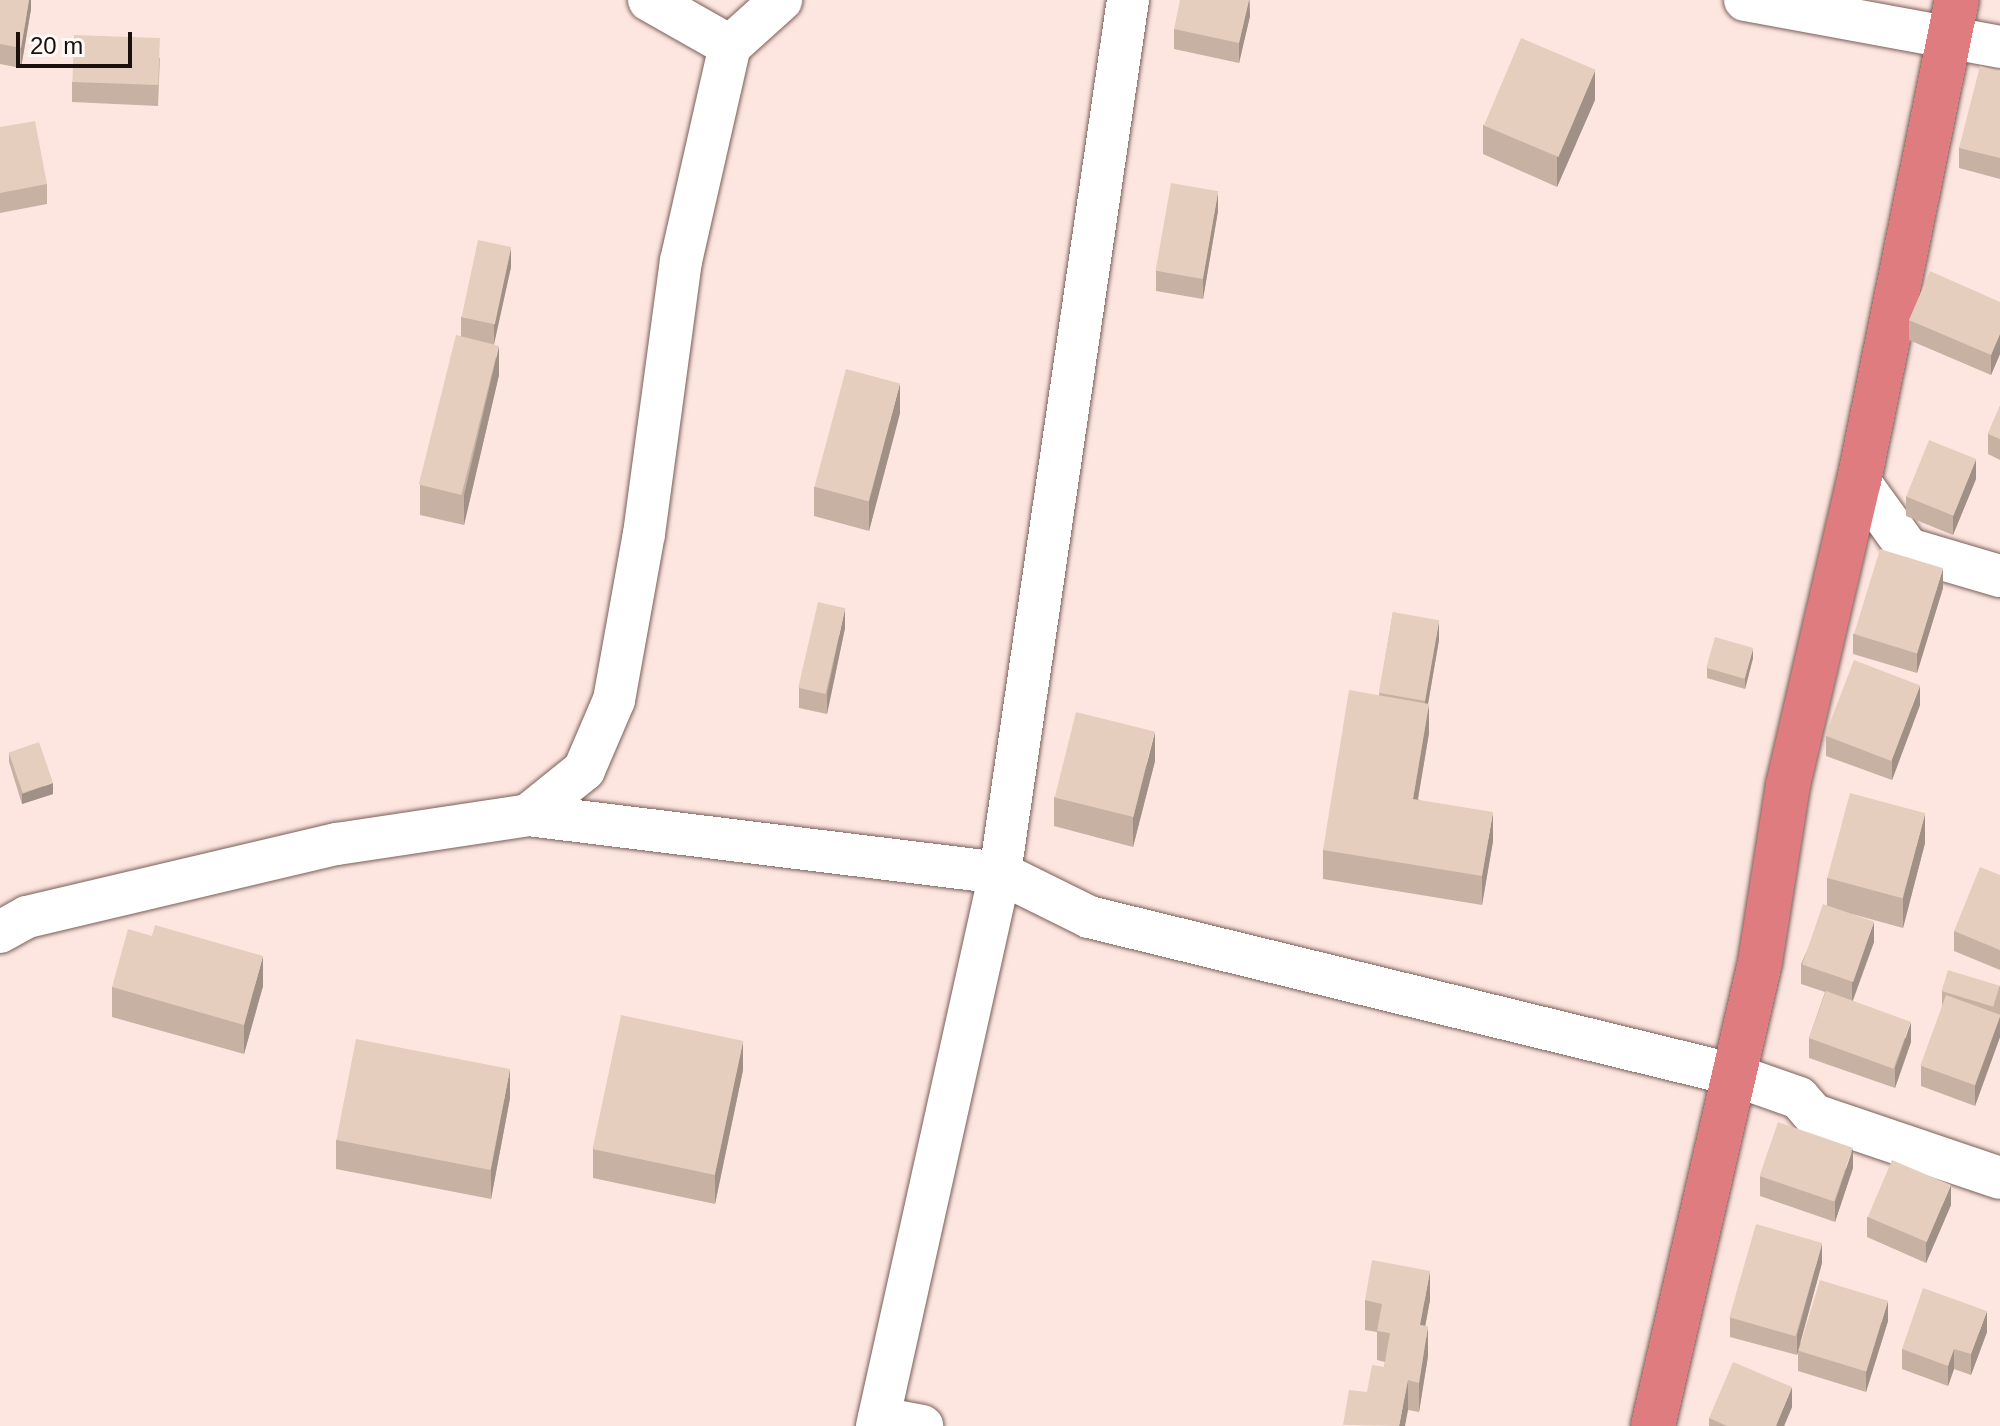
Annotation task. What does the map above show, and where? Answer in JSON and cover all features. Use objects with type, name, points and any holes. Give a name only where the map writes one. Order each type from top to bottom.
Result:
[{"type":"highway","points":[[1653,1426],[1731,1074],[1760,962],[1788,785],[1859,481],[1952,20]]},
{"type":"street","points":[[649,0],[730,46]]},
{"type":"street","points":[[528,815],[584,770],[614,700],[644,534],[681,261],[730,46],[718,0]]},
{"type":"street","points":[[730,46],[781,0]]},
{"type":"street","points":[[922,1426],[878,1422],[1000,873],[1128,0]]},
{"type":"street","points":[[1745,0],[1952,20],[2000,47]]},
{"type":"street","points":[[1859,481],[1908,549],[2000,576]]},
{"type":"street","points":[[0,932],[27,917],[337,844],[528,815],[1000,873],[1089,917],[1731,1074],[1799,1098],[1814,1115],[2000,1178]]},
{"type":"building","points":[[0,0],[29,0],[21,48],[0,44]]},
{"type":"building","points":[[1180,0],[1249,0],[1239,43],[1174,29]]},
{"type":"building","points":[[74,35],[160,38],[158,85],[72,82]]},
{"type":"building","points":[[1521,38],[1596,70],[1558,157],[1484,125]]},
{"type":"building","points":[[1980,66],[2000,72],[2000,158],[1959,148]]},
{"type":"building","points":[[35,121],[47,184],[0,193],[0,127]]},
{"type":"building","points":[[1171,183],[1218,191],[1203,279],[1156,271]]},
{"type":"building","points":[[478,240],[511,247],[495,324],[462,317]]},
{"type":"building","points":[[1930,271],[2000,302],[2000,334],[1991,355],[1909,320]]},
{"type":"building","points":[[456,335],[499,346],[461,495],[419,484]]},
{"type":"building","points":[[846,369],[900,383],[869,501],[814,487]]},
{"type":"building","points":[[2000,406],[2000,439],[1988,434]]},
{"type":"building","points":[[1929,440],[1976,459],[1953,516],[1906,497]]},
{"type":"building","points":[[1880,549],[1943,568],[1917,653],[1854,634]]},
{"type":"building","points":[[818,602],[845,608],[825,694],[798,688]]},
{"type":"building","points":[[1393,612],[1439,620],[1425,701],[1379,693]]},
{"type":"building","points":[[1715,637],[1753,648],[1745,679],[1706,668]]},
{"type":"building","points":[[1854,660],[1920,685],[1891,761],[1825,736]]},
{"type":"building","points":[[1349,690],[1429,704],[1413,799],[1493,812],[1482,876],[1323,850]]},
{"type":"building","points":[[1076,712],[1155,732],[1133,817],[1055,797]]},
{"type":"building","points":[[39,742],[53,783],[23,793],[9,752]]},
{"type":"building","points":[[1850,793],[1925,813],[1903,898],[1827,878]]},
{"type":"building","points":[[1980,867],[2000,875],[2000,950],[1954,931]]},
{"type":"building","points":[[1823,904],[1874,922],[1853,982],[1802,965]]},
{"type":"building","points":[[155,925],[263,956],[244,1025],[112,987],[128,929],[152,936]]},
{"type":"building","points":[[1948,970],[2000,986],[1993,1007],[1942,991]]},
{"type":"building","points":[[1826,991],[1911,1022],[1893,1069],[1809,1038]]},
{"type":"building","points":[[1946,995],[2000,1015],[1975,1085],[1920,1065]]},
{"type":"building","points":[[621,1015],[743,1041],[715,1175],[593,1149]]},
{"type":"building","points":[[356,1039],[510,1069],[490,1170],[336,1140]]},
{"type":"building","points":[[1778,1122],[1853,1148],[1834,1202],[1759,1176]]},
{"type":"building","points":[[1892,1160],[1951,1185],[1927,1242],[1868,1217]]},
{"type":"building","points":[[1756,1224],[1822,1243],[1796,1336],[1729,1317]]},
{"type":"building","points":[[1372,1260],[1430,1271],[1420,1325],[1428,1326],[1419,1383],[1408,1380],[1399,1426],[1343,1425],[1349,1390],[1367,1392],[1372,1365],[1384,1367],[1390,1333],[1377,1331],[1382,1304],[1365,1300]]},
{"type":"building","points":[[1820,1280],[1888,1301],[1866,1372],[1798,1351]]},
{"type":"building","points":[[1923,1288],[1987,1311],[1971,1354],[1954,1349],[1948,1366],[1902,1349]]},
{"type":"building","points":[[1733,1362],[1792,1387],[1776,1426],[1727,1426],[1709,1418]]}]
